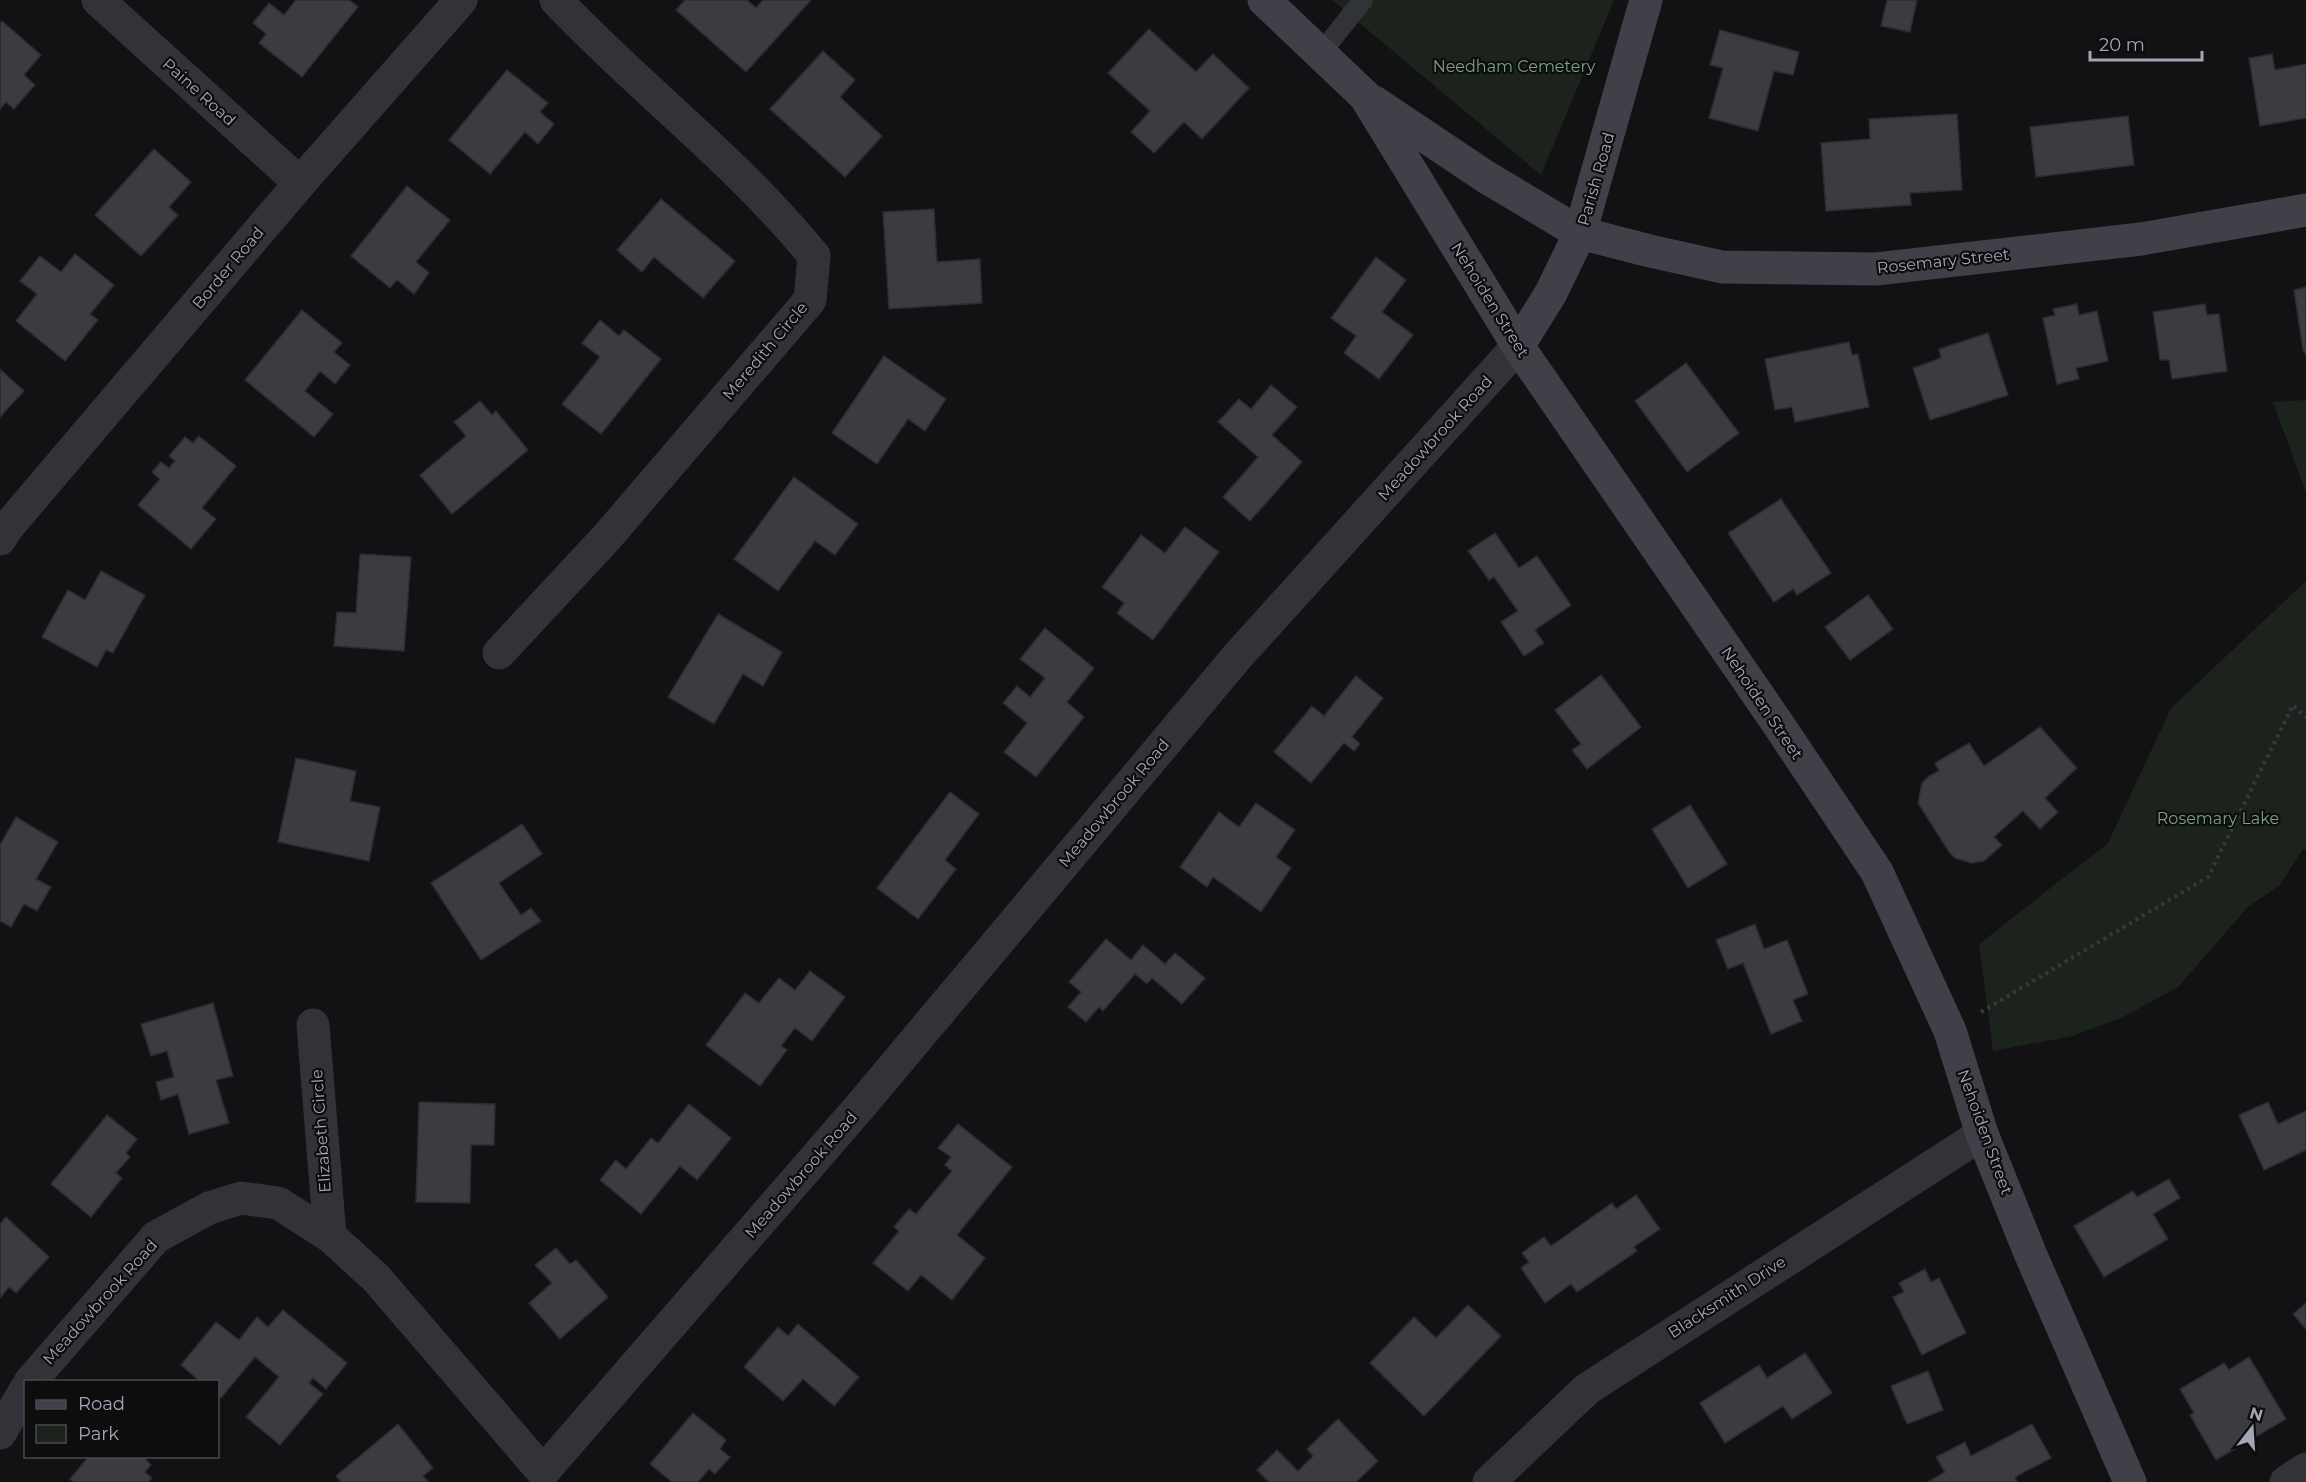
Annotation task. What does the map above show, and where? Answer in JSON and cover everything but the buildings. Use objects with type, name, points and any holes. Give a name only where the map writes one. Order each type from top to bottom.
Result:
[{"type":"street","name":"Paine Road","points":[[98,0],[300,183]]},
{"type":"street","name":"Border Road","points":[[0,539],[300,183],[461,0]]},
{"type":"street","name":"Meredith Circle","points":[[499,653],[607,537],[810,300],[814,256],[793,230],[700,137],[556,0]]},
{"type":"street","name":"Nehoiden Street","points":[[1264,0],[1365,96],[1518,346],[1877,872],[1950,1031],[1982,1134],[2030,1253],[2130,1482]]},
{"type":"street","name":"Parish Road","points":[[1518,346],[1551,293],[1580,233],[1646,0]]},
{"type":"street","name":"Rosemary Street","points":[[1365,96],[1486,177],[1580,233],[1722,267],[1876,268],[2141,239],[2306,210]]},
{"type":"street","name":"Meadowbrook Road","points":[[32,1380],[156,1237],[209,1208],[241,1198],[278,1203],[330,1236],[375,1278],[547,1477],[864,1103],[1236,658],[1518,346]]},
{"type":"street","name":"Elizabeth Circle","points":[[313,1025],[330,1236]]},
{"type":"street","name":"Blacksmith Drive","points":[[1489,1482],[1587,1389],[1982,1134]]},
{"type":"street","points":[[0,1433],[24,1392]]},
{"type":"street","points":[[2286,1482],[2306,1469]]},
{"type":"lane","points":[[1321,53],[1363,0]]},
{"type":"path","points":[[1950,1031],[2208,878],[2293,705],[2306,717]]},
{"type":"green space","name":"Needham Cemetery","points":[[1332,0],[1614,0],[1541,175]]},
{"type":"green space","points":[[2306,400],[2306,493],[2273,402]]},
{"type":"green space","name":"Rosemary Lake","points":[[2306,581],[2306,850],[2303,849],[2280,885],[2248,907],[2178,987],[2123,1017],[2073,1036],[1993,1051],[1979,944],[2108,843],[2171,708]]}]
